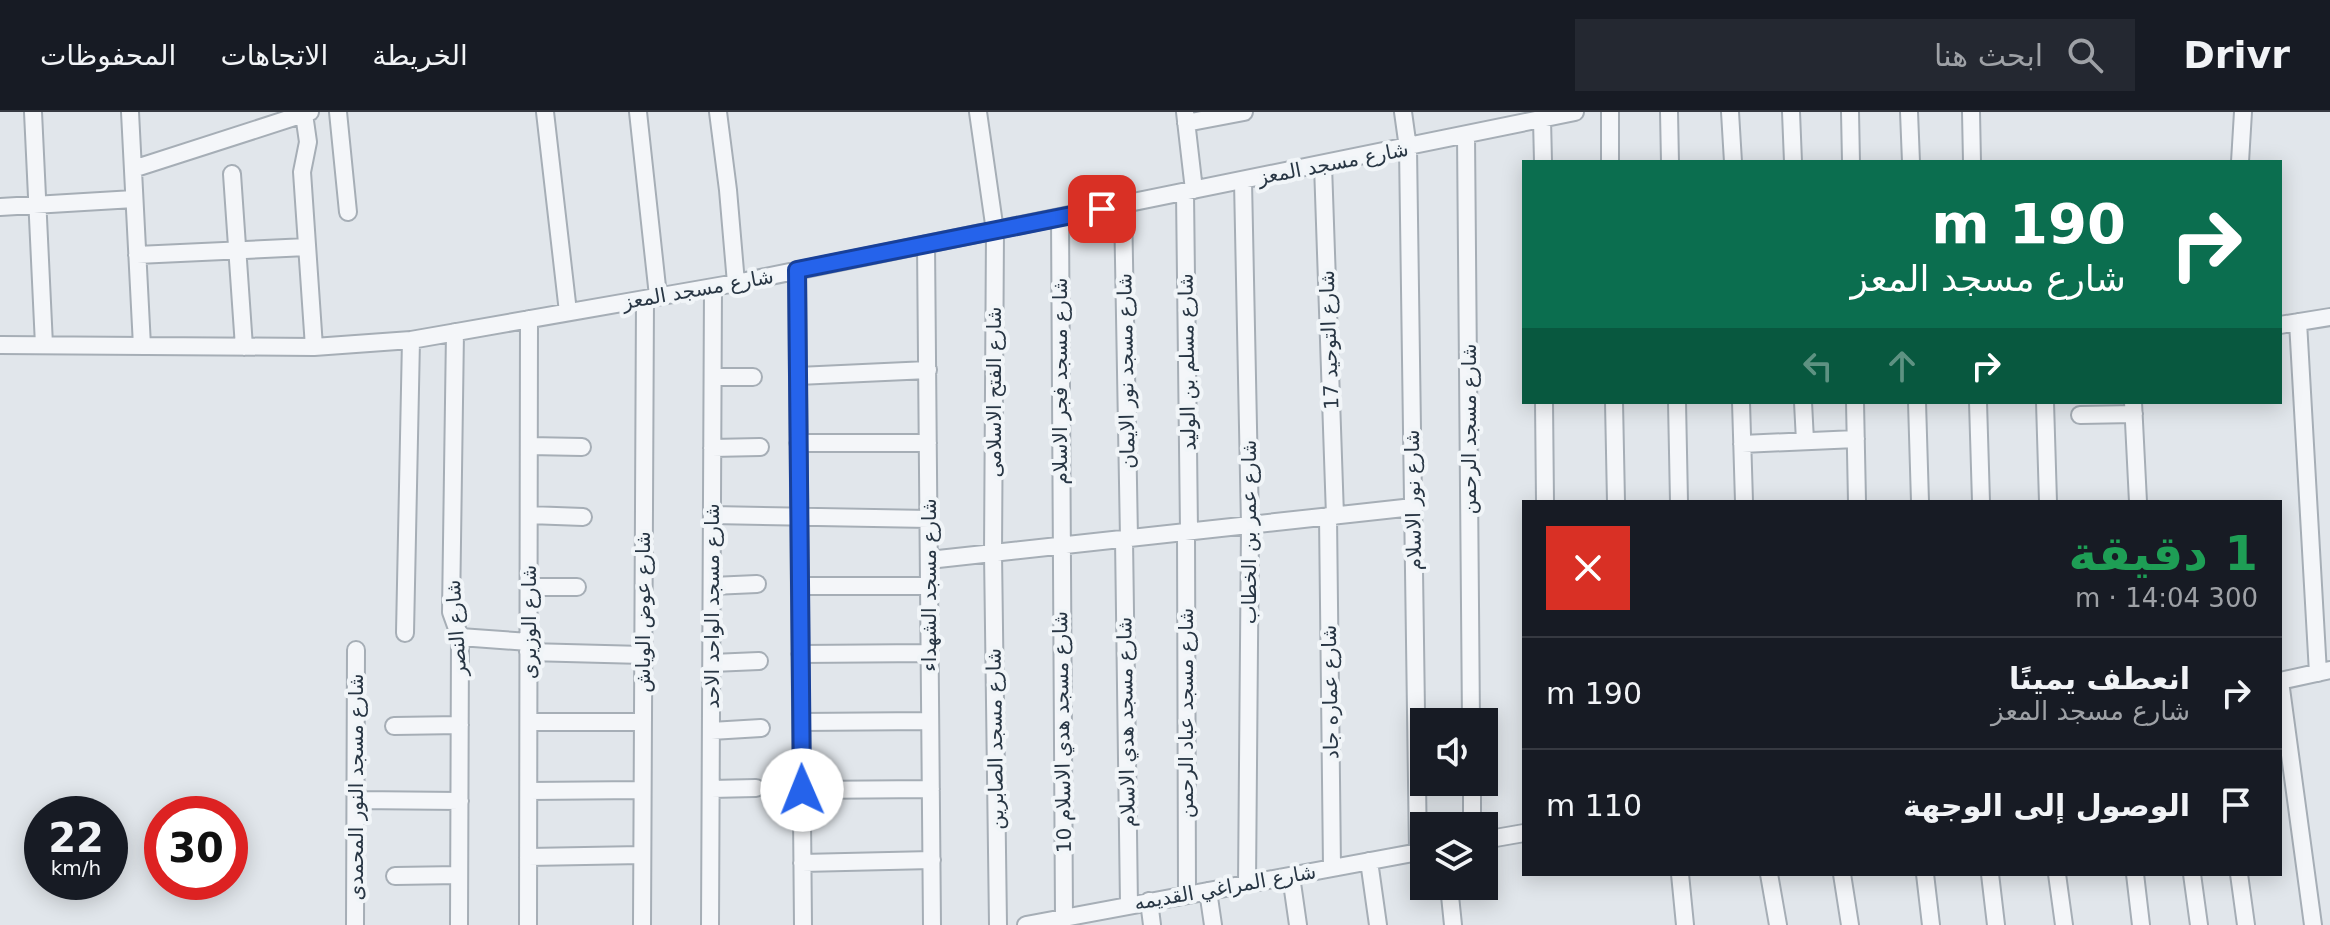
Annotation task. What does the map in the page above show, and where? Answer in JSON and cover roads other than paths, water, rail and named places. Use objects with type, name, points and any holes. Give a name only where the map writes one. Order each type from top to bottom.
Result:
[{"type":"street","points":[[33,112],[44,345]]},
{"type":"street","points":[[130,112],[142,346]]},
{"type":"street","points":[[338,112],[348,212]]},
{"type":"street","points":[[545,112],[568,312]]},
{"type":"street","name":"شارع عوض الوياش","points":[[638,112],[652,298],[643,655],[642,925]]},
{"type":"street","points":[[718,112],[736,283]]},
{"type":"street","name":"شارع الفتح الاسلامى","points":[[978,112],[995,231],[993,553]]},
{"type":"street","points":[[1186,117],[1244,112]]},
{"type":"street","name":"شارع نور الاسلام","points":[[1403,112],[1408,148],[1420,812]]},
{"type":"street","name":"شارع مسجد المعز","points":[[0,345],[314,347],[411,340],[736,283],[1575,112]]},
{"type":"street","points":[[1610,112],[1610,160]]},
{"type":"street","points":[[1669,112],[1670,160]]},
{"type":"street","points":[[1730,112],[1733,160]]},
{"type":"street","points":[[1791,112],[1793,160]]},
{"type":"street","points":[[1850,112],[1851,160]]},
{"type":"street","points":[[1909,112],[1911,160]]},
{"type":"street","points":[[1971,112],[1972,160]]},
{"type":"street","points":[[2240,160],[2243,112]]},
{"type":"street","points":[[133,169],[307,113],[308,142],[302,172],[314,347]]},
{"type":"street","name":"شارع مسلم بن الوليد","points":[[1186,117],[1189,191],[1188,532]]},
{"type":"street","points":[[1542,119],[1543,160]]},
{"type":"street","name":"شارع مسجد الرحمن","points":[[1466,135],[1471,708]]},
{"type":"street","name":"شارع التوحيد 17","points":[[1323,165],[1331,516]]},
{"type":"street","points":[[232,174],[244,347]]},
{"type":"street","name":"شارع عمر بن الخطاب","points":[[1243,181],[1250,525],[1247,884]]},
{"type":"street","points":[[0,207],[134,199]]},
{"type":"street","name":"شارع مسجد نور الايمان","points":[[1123,205],[1126,538]]},
{"type":"street","name":"شارع مسجد فجر الاسلام","points":[[1060,217],[1060,546]]},
{"type":"street","name":"شارع مسجد الشهداء","points":[[926,244],[932,925]]},
{"type":"street","points":[[137,255],[307,247]]},
{"type":"street","points":[[797,270],[803,925]]},
{"type":"street","name":"شارع مسجد الواحد الاحد","points":[[710,925],[713,287]]},
{"type":"street","points":[[2282,325],[2330,317]]},
{"type":"street","name":"شارع الوزيرى","points":[[528,925],[529,319]]},
{"type":"street","points":[[2282,681],[2324,672],[2298,322]]},
{"type":"street","name":"شارع النصر","points":[[455,332],[451,612],[460,637],[459,925]]},
{"type":"street","points":[[405,633],[411,340]]},
{"type":"street","points":[[798,376],[928,370]]},
{"type":"street","points":[[713,377],[753,377]]},
{"type":"street","points":[[1544,404],[1545,500]]},
{"type":"street","points":[[1614,404],[1616,500]]},
{"type":"street","points":[[1677,404],[1679,500]]},
{"type":"street","points":[[1741,404],[1744,500]]},
{"type":"street","points":[[1803,404],[1805,441]]},
{"type":"street","points":[[1855,404],[1857,500]]},
{"type":"street","points":[[1917,404],[1920,500]]},
{"type":"street","points":[[1978,404],[1981,500]]},
{"type":"street","points":[[2045,404],[2048,500]]},
{"type":"street","points":[[2080,415],[2134,408],[2138,500]]},
{"type":"street","points":[[1742,444],[1856,439]]},
{"type":"street","points":[[798,443],[928,443]]},
{"type":"street","points":[[529,446],[582,447]]},
{"type":"street","points":[[712,448],[760,447]]},
{"type":"street","points":[[929,560],[1413,507]]},
{"type":"street","points":[[529,515],[583,517]]},
{"type":"street","points":[[712,515],[929,519]]},
{"type":"street","name":"شارع عماره جاد","points":[[1331,516],[1332,868]]},
{"type":"street","name":"شارع مسجد عباد الرحمن","points":[[1187,894],[1188,532]]},
{"type":"street","name":"شارع مسجد هدي الاسلام","points":[[1126,538],[1129,905]]},
{"type":"street","name":"شارع مسجد هدي الاسلام 10","points":[[1060,546],[1064,918]]},
{"type":"street","name":"شارع مسجد الصابرين","points":[[993,553],[998,925]]},
{"type":"street","points":[[712,586],[757,584]]},
{"type":"street","points":[[800,586],[929,586]]},
{"type":"street","points":[[529,587],[577,587]]},
{"type":"street","points":[[460,637],[528,647],[643,655]]},
{"type":"street","name":"شارع مسجد النور المحمدى","points":[[355,925],[356,650]]},
{"type":"street","points":[[800,654],[930,653]]},
{"type":"street","points":[[712,663],[759,661]]},
{"type":"street","points":[[2282,696],[2313,925]]},
{"type":"street","points":[[801,722],[930,721]]},
{"type":"street","points":[[529,722],[643,722]]},
{"type":"street","points":[[394,726],[460,725]]},
{"type":"street","points":[[711,731],[761,728]]},
{"type":"street","points":[[711,789],[756,788]]},
{"type":"street","points":[[802,790],[931,789]]},
{"type":"street","points":[[529,791],[642,790]]},
{"type":"street","points":[[356,800],[460,801]]},
{"type":"street","points":[[1498,838],[1522,833]]},
{"type":"street","name":"شارع المراغي القديمه","points":[[1030,925],[1064,918],[1086,919],[1129,905],[1410,854]]},
{"type":"street","points":[[528,857],[642,855]]},
{"type":"street","points":[[802,863],[932,860]]},
{"type":"street","points":[[1369,861],[1378,925]]},
{"type":"street","points":[[395,876],[459,875]]},
{"type":"street","points":[[1291,876],[1298,925]]},
{"type":"street","points":[[1680,876],[1685,925]]},
{"type":"street","points":[[1769,876],[1778,925]]},
{"type":"street","points":[[1842,876],[1850,925]]},
{"type":"street","points":[[1925,876],[1931,925]]},
{"type":"street","points":[[1990,876],[1996,925]]},
{"type":"street","points":[[2057,876],[2064,925]]},
{"type":"street","points":[[2135,876],[2141,925]]},
{"type":"street","points":[[2192,876],[2199,925]]},
{"type":"street","points":[[2239,876],[2246,925]]},
{"type":"street","points":[[1208,891],[1213,925]]},
{"type":"street","points":[[1450,900],[1453,925]]},
{"type":"street","points":[[1149,901],[1152,925]]}]
